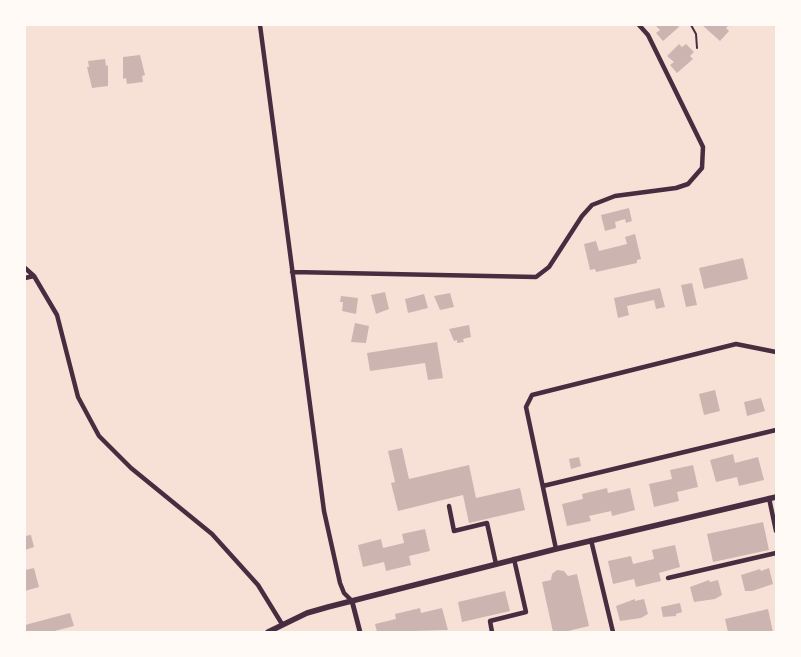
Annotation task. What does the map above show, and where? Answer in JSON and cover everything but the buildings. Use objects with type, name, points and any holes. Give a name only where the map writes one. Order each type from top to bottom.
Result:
[{"type":"main road","points":[[268,632],[307,613],[591,540],[776,496]]},
{"type":"street","points":[[260,25],[324,511],[340,583],[344,593],[352,601],[360,632]]},
{"type":"street","points":[[292,272],[536,277],[548,267],[582,216],[592,205],[614,196],[676,188],[688,184],[702,168],[703,147],[648,35],[639,25]]},
{"type":"street","points":[[25,268],[34,276],[57,316],[78,396],[99,436],[131,468],[212,534],[258,585],[282,624]]},
{"type":"street","points":[[25,278],[34,276]]},
{"type":"street","points":[[556,549],[526,407],[532,395],[736,344],[776,352]]},
{"type":"street","points":[[543,486],[776,430]]},
{"type":"street","points":[[769,498],[776,530]]},
{"type":"street","points":[[449,506],[454,531],[487,523],[496,564]]},
{"type":"street","points":[[591,540],[613,632]]},
{"type":"street","points":[[668,578],[776,552]]},
{"type":"street","points":[[492,632],[490,621],[526,612],[514,560]]},
{"type":"path","points":[[691,25],[696,34],[698,48]]}]
